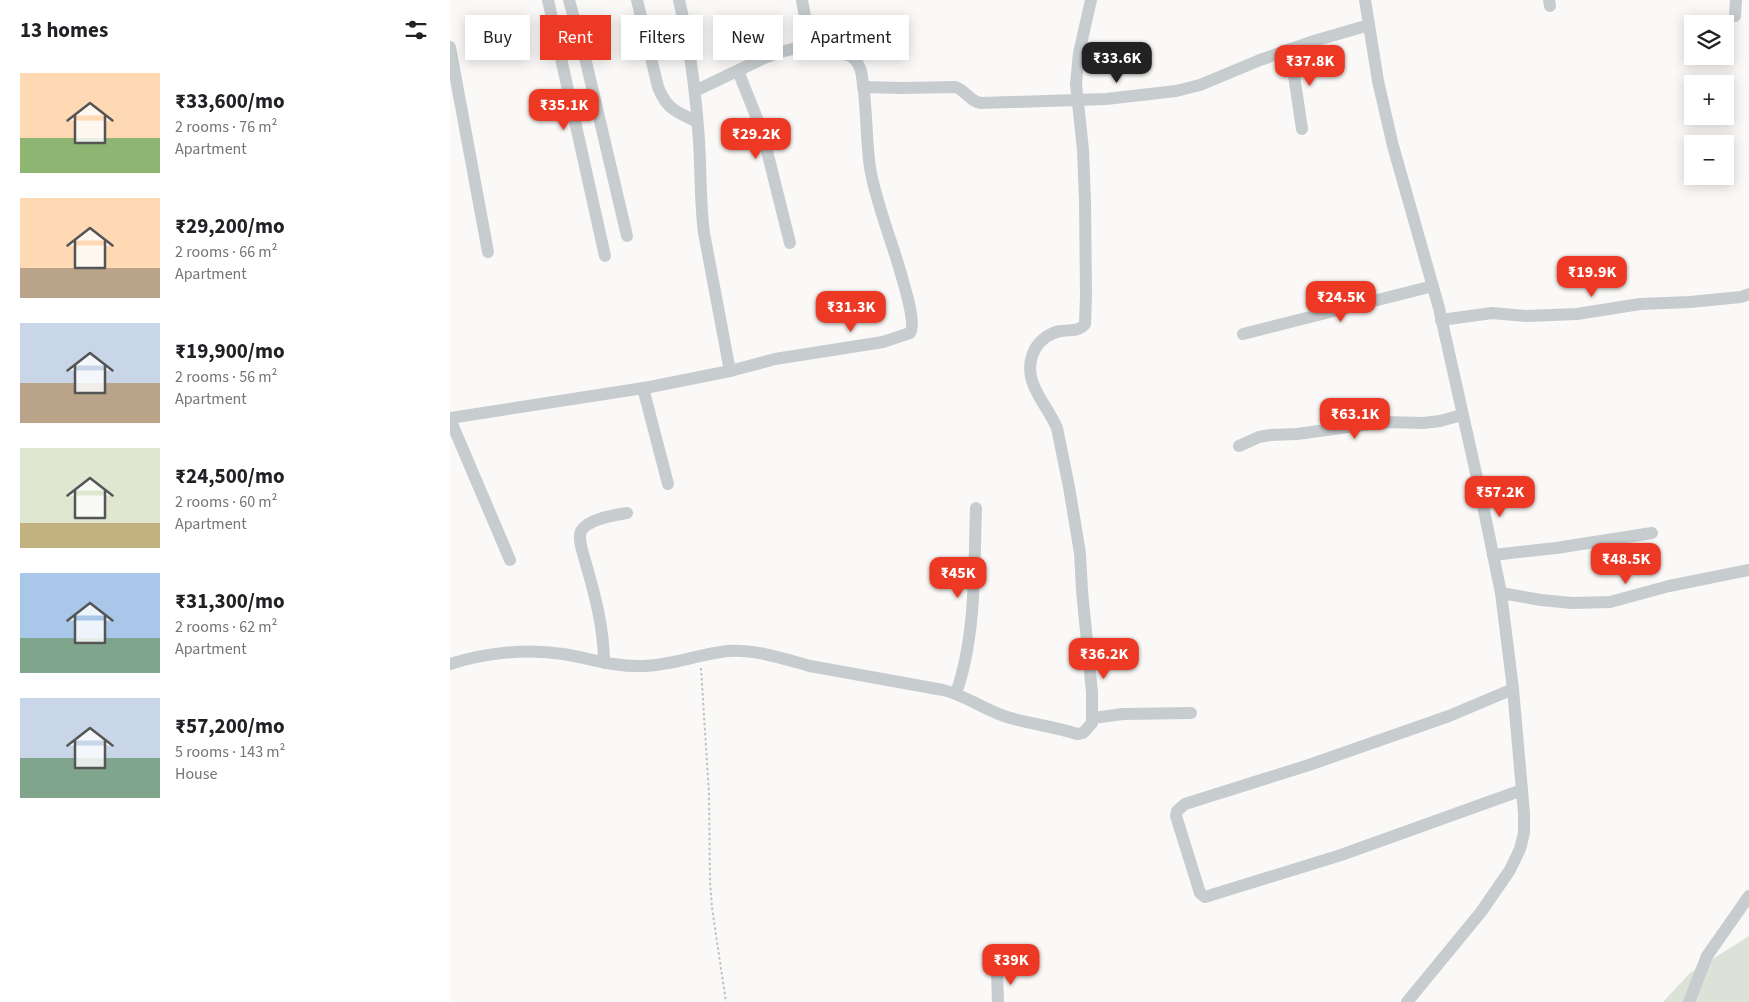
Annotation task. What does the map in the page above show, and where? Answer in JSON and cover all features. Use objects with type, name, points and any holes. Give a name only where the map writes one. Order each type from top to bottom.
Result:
[{"type":"street","points":[[548,0],[606,256]]},
{"type":"street","points":[[569,0],[590,75],[627,236]]},
{"type":"street","points":[[636,0],[658,87],[663,99],[670,108],[697,122]]},
{"type":"street","points":[[679,0],[694,91],[701,212],[710,270],[730,371]]},
{"type":"street","points":[[802,0],[806,15]]},
{"type":"street","points":[[450,664],[491,654],[541,652],[563,654],[623,666],[641,666],[665,665],[728,651],[745,652],[810,666],[932,687],[956,693],[994,713],[1077,734],[1083,734],[1089,728],[1093,718],[1080,553],[1057,428],[1037,395],[1032,383],[1030,368],[1031,358],[1036,347],[1043,339],[1054,333],[1080,329],[1085,324],[1085,200],[1077,77],[1079,52],[1091,0]]},
{"type":"street","points":[[1365,0],[1378,81],[1433,286],[1501,594],[1513,689],[1524,833],[1520,849],[1510,870],[1481,912],[1407,1002]]},
{"type":"street","points":[[1735,16],[1736,0]]},
{"type":"street","points":[[863,87],[955,87],[962,90],[973,101],[978,103],[1077,100],[1188,89],[1290,49],[1369,25]]},
{"type":"street","points":[[450,47],[488,252]]},
{"type":"street","points":[[694,91],[762,59],[793,49]]},
{"type":"street","points":[[1290,49],[1302,129]]},
{"type":"street","points":[[510,560],[450,418],[643,388],[730,371],[775,359],[883,342],[905,335],[913,329],[905,289],[874,186],[869,155],[863,87],[860,68],[856,60]]},
{"type":"street","points":[[738,71],[762,131],[790,243]]},
{"type":"street","points":[[1243,334],[1433,286]]},
{"type":"street","points":[[1441,320],[1492,313],[1526,316],[1576,314],[1640,304],[1690,302],[1741,297],[1749,294]]},
{"type":"street","points":[[643,388],[668,484]]},
{"type":"street","points":[[1239,446],[1258,437],[1270,435],[1296,434],[1385,422],[1423,423],[1462,415]]},
{"type":"street","points":[[956,693],[968,645],[976,508]]},
{"type":"street","points":[[604,663],[602,626],[580,540],[581,532],[586,526],[596,520],[611,515],[627,513]]},
{"type":"street","points":[[1493,555],[1556,548],[1652,533]]},
{"type":"street","points":[[1501,594],[1572,603],[1610,602],[1669,586],[1749,570]]},
{"type":"street","points":[[1513,689],[1449,716],[1309,765],[1185,804],[1177,811],[1176,816],[1200,893],[1205,897],[1341,855],[1522,790]]},
{"type":"street","points":[[1093,718],[1122,714],[1191,713]]},
{"type":"street","points":[[1689,1002],[1707,956],[1749,896]]},
{"type":"street","points":[[997,972],[998,1002]]},
{"type":"path","points":[[701,656],[709,794],[710,881],[726,1002]]},
{"type":"shaded area","points":[[1749,936],[1749,1002],[1663,1002],[1690,973]]}]
